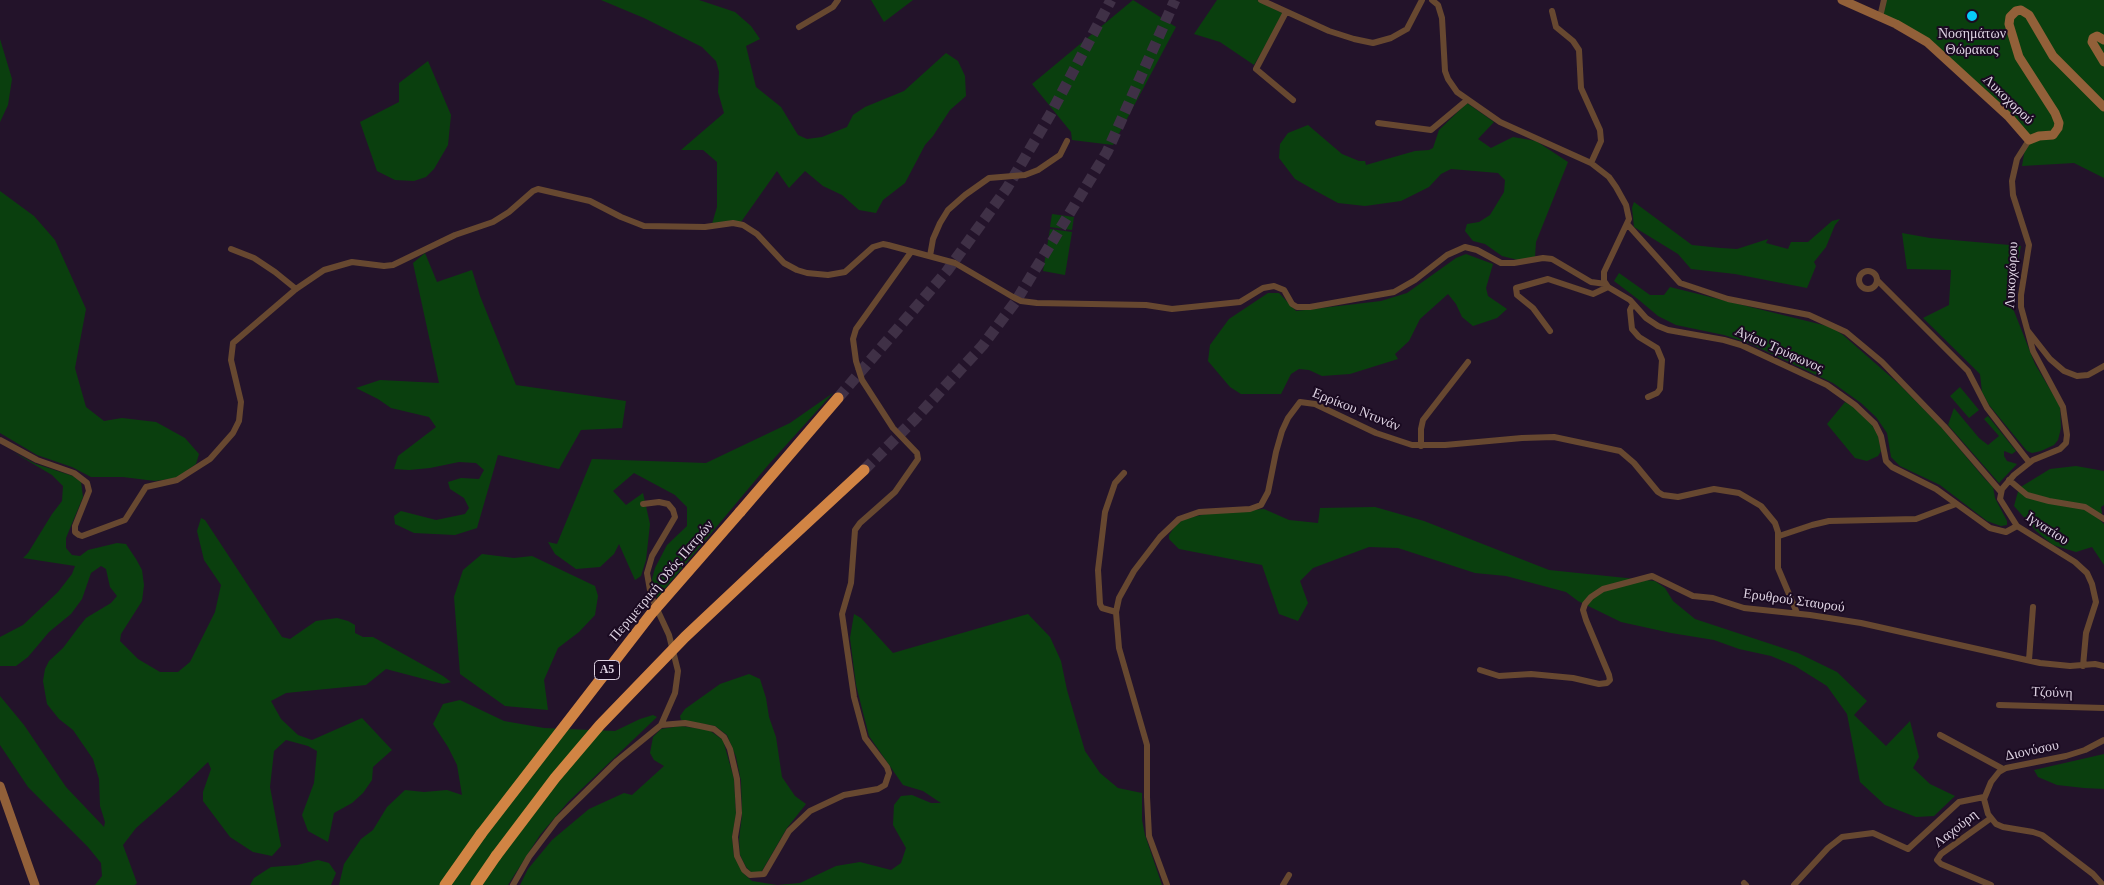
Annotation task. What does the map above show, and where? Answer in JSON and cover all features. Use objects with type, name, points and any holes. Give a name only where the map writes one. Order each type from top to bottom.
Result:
[{"type":"highway","name":"Περιμετρική Οδός Πατρών","points":[[445,885],[481,834],[651,614],[838,398]]},
{"type":"highway","name":"Α5","points":[[476,885],[555,778],[600,725],[686,637],[864,470]]},
{"type":"street","points":[[800,27],[833,7],[838,0]]},
{"type":"street","points":[[1261,0],[1342,36],[1373,43],[1391,38],[1406,29],[1411,24],[1417,2]]},
{"type":"street","points":[[1432,0],[1438,5],[1442,18],[1443,62],[1446,74],[1455,90],[1500,122],[1591,163],[1609,177],[1618,191],[1629,216],[1628,225],[1605,270],[1604,277],[1607,285],[1593,294],[1548,279],[1516,288],[1517,295],[1534,308],[1550,331]]},
{"type":"street","name":"Λυκοχορού","points":[[1842,0],[1910,32],[1930,45],[2010,117],[2029,140]]},
{"type":"street","points":[[1880,17],[1884,0]]},
{"type":"street","points":[[2029,140],[2038,136],[2053,135],[2059,123],[2055,113],[2019,57],[2009,24],[2010,17],[2016,11],[2021,10],[2029,15],[2053,56],[2104,107]]},
{"type":"street","points":[[1552,11],[1556,27],[1573,42],[1578,50],[1581,88],[1601,134],[1600,143],[1591,163]]},
{"type":"street","points":[[1286,12],[1256,69],[1293,100]]},
{"type":"street","points":[[2104,40],[2097,36],[2093,38],[2092,42],[2104,62]]},
{"type":"street","points":[[1378,123],[1431,130],[1467,100]]},
{"type":"street","name":"Λυκοχώρου","points":[[2026,328],[2021,302],[2028,242],[2013,196],[2012,181],[2018,156],[2029,140]]},
{"type":"street","points":[[0,440],[36,460],[74,473],[87,483],[89,491],[75,526],[75,532],[82,536],[125,520],[146,487],[177,480],[210,459],[233,433],[239,421],[241,402],[232,360],[233,343],[296,289],[324,270],[352,262],[384,266],[399,262],[420,250],[455,235],[493,222],[509,212],[533,190],[538,188],[590,201],[644,226],[705,227],[734,223],[743,225],[757,234],[791,268],[808,273],[828,275],[845,272],[870,250],[883,244],[930,256],[933,239],[940,223],[951,208],[965,195],[989,178],[1025,175],[1038,170],[1060,155],[1067,141]]},
{"type":"street","points":[[1628,225],[1680,283],[1728,299],[1809,315],[1846,332],[1890,370],[1944,426],[2001,492],[2009,480],[2029,462],[2060,449],[2066,442],[2067,435],[2063,407],[2034,354],[2026,328]]},
{"type":"street","name":"Αγίου Τρύφωνος","points":[[930,256],[960,265],[1001,290],[1028,302],[1146,305],[1172,309],[1240,302],[1262,288],[1274,286],[1284,290],[1292,304],[1304,308],[1387,294],[1415,280],[1447,255],[1467,247],[1480,251],[1501,263],[1514,264],[1544,258],[1552,259],[1594,283],[1607,285],[1634,304],[1646,318],[1658,326],[1668,330],[1741,345],[1832,388],[1860,409],[1875,424],[1880,436],[1885,459],[1889,465],[1936,489],[1980,522],[1996,531],[2006,532],[2017,526]]},
{"type":"street","points":[[231,249],[254,258],[296,289]]},
{"type":"street","points":[[661,725],[685,723],[714,729],[724,737],[730,748],[737,778],[739,813],[736,837],[737,856],[744,870],[750,875],[764,874],[788,831],[810,810],[844,795],[878,789],[884,785],[889,773],[887,767],[866,738],[854,697],[842,614],[851,583],[855,530],[860,523],[895,492],[918,460],[917,453],[893,428],[862,380],[856,361],[853,339],[856,328],[911,252]]},
{"type":"street","points":[[1877,280],[1968,371],[1987,408],[2029,462]]},
{"type":"street","points":[[1634,304],[1630,310],[1632,329],[1639,337],[1657,348],[1662,360],[1660,389],[1648,397]]},
{"type":"street","points":[[2026,328],[2050,359],[2064,371],[2077,376],[2088,376],[2104,366]]},
{"type":"street","points":[[1422,446],[1421,429],[1423,420],[1468,362]]},
{"type":"street","name":"Ερρίκου Ντυνάν","points":[[1167,885],[1149,836],[1147,745],[1122,661],[1116,612],[1120,593],[1154,545],[1175,522],[1187,515],[1199,512],[1250,509],[1261,505],[1268,492],[1282,431],[1288,418],[1300,402],[1304,401],[1315,404],[1383,436],[1422,446],[1548,436],[1613,449],[1627,456],[1661,495],[1678,497],[1714,489],[1731,491],[1744,496],[1756,503],[1771,516],[1776,526],[1779,536],[1779,570],[1797,613]]},
{"type":"street","points":[[1116,612],[1102,608],[1100,604],[1098,570],[1105,512],[1115,483],[1124,473]]},
{"type":"street","points":[[2009,480],[2027,494],[2050,501],[2085,507],[2104,518]]},
{"type":"street","name":"Ιγνατίου","points":[[2001,492],[2002,505],[2017,526],[2075,562],[2087,574],[2092,584],[2096,602],[2086,633],[2083,666]]},
{"type":"street","points":[[513,885],[529,857],[557,820],[617,762],[661,725],[676,693],[678,672],[669,635],[651,596],[647,573],[652,556],[675,517],[673,510],[668,504],[658,502],[643,504]]},
{"type":"street","points":[[1779,536],[1823,522],[1916,519],[1956,504]]},
{"type":"street","name":"Ερυθρού Σταυρού","points":[[1480,670],[1499,676],[1531,674],[1606,684],[1610,680],[1609,675],[1586,620],[1584,608],[1588,600],[1599,591],[1649,576],[1659,578],[1696,596],[1713,598],[1748,608],[1797,613],[1878,626],[2060,666],[2095,664],[2104,666]]},
{"type":"street","points":[[2029,660],[2033,607]]},
{"type":"street","name":"Τζούνη","points":[[1999,705],[2104,708]]},
{"type":"street","points":[[1940,735],[2003,769]]},
{"type":"street","name":"Διονύσου","points":[[1984,797],[1991,782],[2003,769],[2013,765],[2066,756],[2085,750],[2104,740]]},
{"type":"street","points":[[0,786],[36,885]]},
{"type":"street","points":[[1794,885],[1828,848],[1842,837],[1873,833],[1908,849],[1959,802],[1984,797],[1985,806],[1996,824],[2042,835],[2093,874],[2103,885]]},
{"type":"street","name":"Λαχούρη","points":[[1991,818],[1941,854],[1937,860],[1941,864],[1991,885]]},
{"type":"street","points":[[1283,885],[1289,875]]},
{"type":"green space","points":[[601,0],[699,0],[735,12],[751,26],[760,39],[746,46],[756,87],[781,107],[798,135],[807,139],[822,137],[847,127],[853,115],[865,107],[904,91],[946,53],[958,61],[965,76],[966,96],[950,110],[925,145],[905,183],[883,200],[876,213],[859,210],[842,195],[823,186],[805,171],[789,188],[777,171],[741,222],[712,224],[717,207],[717,162],[703,150],[681,150],[724,113],[718,92],[719,72],[716,61],[702,47],[644,18]]},
{"type":"green space","points":[[871,0],[913,0],[884,22]]},
{"type":"green space","points":[[1133,0],[1176,27],[1113,145],[1072,140],[1071,132],[1032,84]]},
{"type":"green space","points":[[1217,0],[1257,0],[1284,14],[1254,65],[1220,42],[1194,34]]},
{"type":"green space","points":[[1886,0],[2104,0],[2104,178],[2074,163],[2022,166],[2026,142],[2022,127],[2016,118],[1954,63],[1882,14]]},
{"type":"green space","points":[[0,39],[12,79],[8,105],[0,122]]},
{"type":"green space","points":[[428,61],[451,115],[448,145],[434,169],[426,177],[414,181],[395,180],[377,171],[360,122],[399,102],[399,83]]},
{"type":"green space","points":[[1467,103],[1494,122],[1478,139],[1491,148],[1513,137],[1536,141],[1568,162],[1536,242],[1535,257],[1518,260],[1502,256],[1485,244],[1473,241],[1465,231],[1467,224],[1479,222],[1490,215],[1504,192],[1505,180],[1498,173],[1451,169],[1441,174],[1429,187],[1401,201],[1365,206],[1338,203],[1316,191],[1295,179],[1279,158],[1280,144],[1288,133],[1308,125],[1342,154],[1359,161],[1365,161],[1366,165],[1415,151],[1429,150],[1433,148],[1439,130]]},
{"type":"green space","points":[[0,191],[34,216],[55,240],[86,309],[75,368],[86,407],[104,421],[122,418],[156,422],[185,438],[199,454],[196,464],[177,478],[155,481],[123,477],[91,477],[72,467],[37,455],[0,433]]},
{"type":"green space","points":[[1634,202],[1692,245],[1721,248],[1737,249],[1768,239],[1766,243],[1788,249],[1791,242],[1808,242],[1832,221],[1840,219],[1835,225],[1826,247],[1814,262],[1816,266],[1807,288],[1735,274],[1691,269],[1678,254],[1634,227],[1632,208]]},
{"type":"green space","points":[[1052,214],[1074,217],[1072,230],[1050,227]]},
{"type":"green space","points":[[1050,229],[1072,232],[1065,275],[1043,271]]},
{"type":"green space","points":[[1902,233],[1930,238],[2021,246],[2011,295],[2012,306],[2035,364],[2060,406],[2061,428],[2058,440],[2054,445],[2032,453],[2027,451],[1989,405],[1982,392],[1980,374],[1923,318],[1949,305],[1951,270],[1907,269]]},
{"type":"green space","points":[[425,253],[437,282],[472,270],[480,296],[516,385],[626,401],[622,428],[581,430],[559,469],[498,455],[477,528],[455,535],[414,533],[395,524],[394,516],[401,511],[436,520],[465,514],[469,508],[464,498],[450,489],[448,482],[461,478],[479,479],[484,470],[476,463],[459,462],[430,468],[394,469],[398,456],[436,427],[429,417],[391,408],[356,388],[380,380],[439,383],[413,263]]},
{"type":"green space","points":[[1466,254],[1493,264],[1486,288],[1488,296],[1507,309],[1497,318],[1473,326],[1462,317],[1456,304],[1448,294],[1420,319],[1409,341],[1395,354],[1398,359],[1350,374],[1322,376],[1309,370],[1299,369],[1291,374],[1281,394],[1241,394],[1230,387],[1208,361],[1210,345],[1229,319],[1268,293],[1279,293],[1296,311],[1381,301],[1407,293],[1456,258]]},
{"type":"green space","points":[[1619,273],[1650,295],[1664,295],[1670,287],[1831,327],[1843,335],[1900,385],[1942,428],[1993,487],[1995,498],[2007,521],[2007,525],[2001,526],[1987,521],[1940,485],[1900,466],[1891,457],[1887,433],[1876,417],[1861,403],[1833,383],[1751,344],[1724,335],[1676,325],[1658,316],[1614,281]]},
{"type":"green space","points":[[1960,387],[1979,410],[1969,418],[1950,396]]},
{"type":"green space","points":[[833,393],[769,464],[657,598],[652,579],[655,568],[667,545],[687,526],[687,507],[675,495],[634,473],[613,491],[626,505],[643,493],[650,524],[646,560],[641,576],[635,580],[619,544],[614,554],[600,567],[576,569],[555,554],[548,542],[557,544],[592,459],[706,463],[790,423]]},
{"type":"green space","points":[[1845,402],[1854,407],[1871,423],[1878,435],[1881,451],[1878,456],[1867,461],[1855,458],[1827,424]]},
{"type":"green space","points":[[1954,408],[1979,438],[1988,445],[1999,436],[1984,419],[1988,416],[2016,451],[2012,454],[2004,451],[2007,461],[2017,464],[1999,483],[1948,425]]},
{"type":"green space","points":[[13,452],[36,464],[73,476],[81,482],[83,497],[66,538],[66,548],[72,555],[80,556],[88,550],[117,543],[126,544],[142,570],[144,585],[142,601],[121,634],[120,641],[138,659],[160,672],[178,672],[190,662],[215,612],[221,585],[204,560],[197,531],[201,518],[205,520],[282,637],[290,639],[316,621],[337,618],[355,625],[355,633],[363,637],[373,637],[451,682],[443,684],[386,669],[366,685],[286,693],[271,701],[281,719],[298,735],[312,740],[362,718],[392,750],[373,767],[372,780],[363,793],[352,803],[334,813],[328,842],[308,831],[302,815],[314,783],[317,751],[308,746],[286,740],[274,751],[270,787],[281,846],[272,856],[253,852],[230,837],[203,801],[203,792],[211,769],[208,762],[136,828],[123,845],[137,883],[135,885],[95,885],[102,876],[101,863],[88,847],[28,787],[0,745],[0,696],[24,725],[66,787],[104,827],[105,822],[100,806],[99,779],[93,759],[73,730],[59,719],[47,704],[43,681],[45,669],[49,661],[63,648],[86,618],[111,603],[117,596],[110,587],[106,569],[101,566],[91,573],[82,599],[71,614],[49,632],[28,657],[16,666],[0,666],[0,637],[23,625],[58,592],[72,574],[75,566],[23,558],[62,501],[63,486],[52,475]]},
{"type":"green space","points":[[2076,466],[2104,471],[2104,505],[2101,507],[2102,513],[2099,519],[2104,524],[2104,565],[2092,547],[2076,552],[2053,545],[2036,531],[2014,506],[2019,488],[2050,469]]},
{"type":"green space","points":[[1375,507],[1424,521],[1549,570],[1655,581],[1665,588],[1673,601],[1695,619],[1798,653],[1837,672],[1867,701],[1854,715],[1886,746],[1910,721],[1919,757],[1913,768],[1930,784],[1955,796],[1934,816],[1916,817],[1885,805],[1860,782],[1847,714],[1827,686],[1795,666],[1771,656],[1739,649],[1714,640],[1621,622],[1578,601],[1566,592],[1506,576],[1475,573],[1398,548],[1369,547],[1313,568],[1300,581],[1308,603],[1298,621],[1279,614],[1262,565],[1179,549],[1169,539],[1169,535],[1175,526],[1184,519],[1206,514],[1264,509],[1289,520],[1318,523],[1320,508]]},
{"type":"green space","points":[[482,554],[514,558],[532,556],[595,586],[598,596],[595,615],[579,632],[558,648],[544,680],[548,710],[505,706],[460,674],[454,597],[463,570]]},
{"type":"green space","points":[[854,614],[861,618],[893,653],[1028,614],[1050,637],[1061,661],[1067,690],[1085,751],[1100,773],[1118,788],[1142,793],[1142,820],[1145,835],[1162,885],[777,885],[800,883],[836,866],[860,862],[891,870],[901,863],[906,848],[893,825],[894,805],[901,796],[912,795],[931,803],[941,803],[923,791],[903,785],[869,736],[856,685],[850,638]]},
{"type":"green space","points":[[749,674],[760,679],[776,737],[782,777],[795,796],[806,804],[787,828],[762,871],[757,873],[751,872],[746,867],[740,855],[741,781],[736,757],[727,735],[715,726],[681,720],[680,716],[685,709],[720,684]]},
{"type":"green space","points":[[460,700],[504,721],[544,728],[615,731],[640,719],[653,715],[657,717],[568,802],[540,835],[508,885],[339,885],[344,864],[361,839],[373,830],[387,807],[405,790],[424,792],[447,790],[462,795],[457,765],[433,724],[443,704]]},
{"type":"green space","points":[[681,726],[709,730],[723,740],[734,779],[736,814],[732,837],[734,856],[743,873],[752,881],[777,885],[520,885],[528,869],[552,840],[589,809],[624,793],[632,795],[664,766],[654,760],[650,753],[653,737],[661,729]]},
{"type":"green space","points":[[2104,754],[2104,789],[2057,785],[2038,777],[2034,770]]},
{"type":"green space","points":[[318,860],[329,863],[336,873],[331,885],[250,885],[254,878],[271,867],[297,865]]},
{"type":"tunnel","points":[[838,398],[947,271],[1007,188],[1050,115],[1111,0]]},
{"type":"tunnel","points":[[864,470],[915,419],[983,345],[1016,301],[1107,152],[1175,0]]},
{"type":"place","name":"Νοσημάτων Θώρακος","points":[[1972,16]]}]
